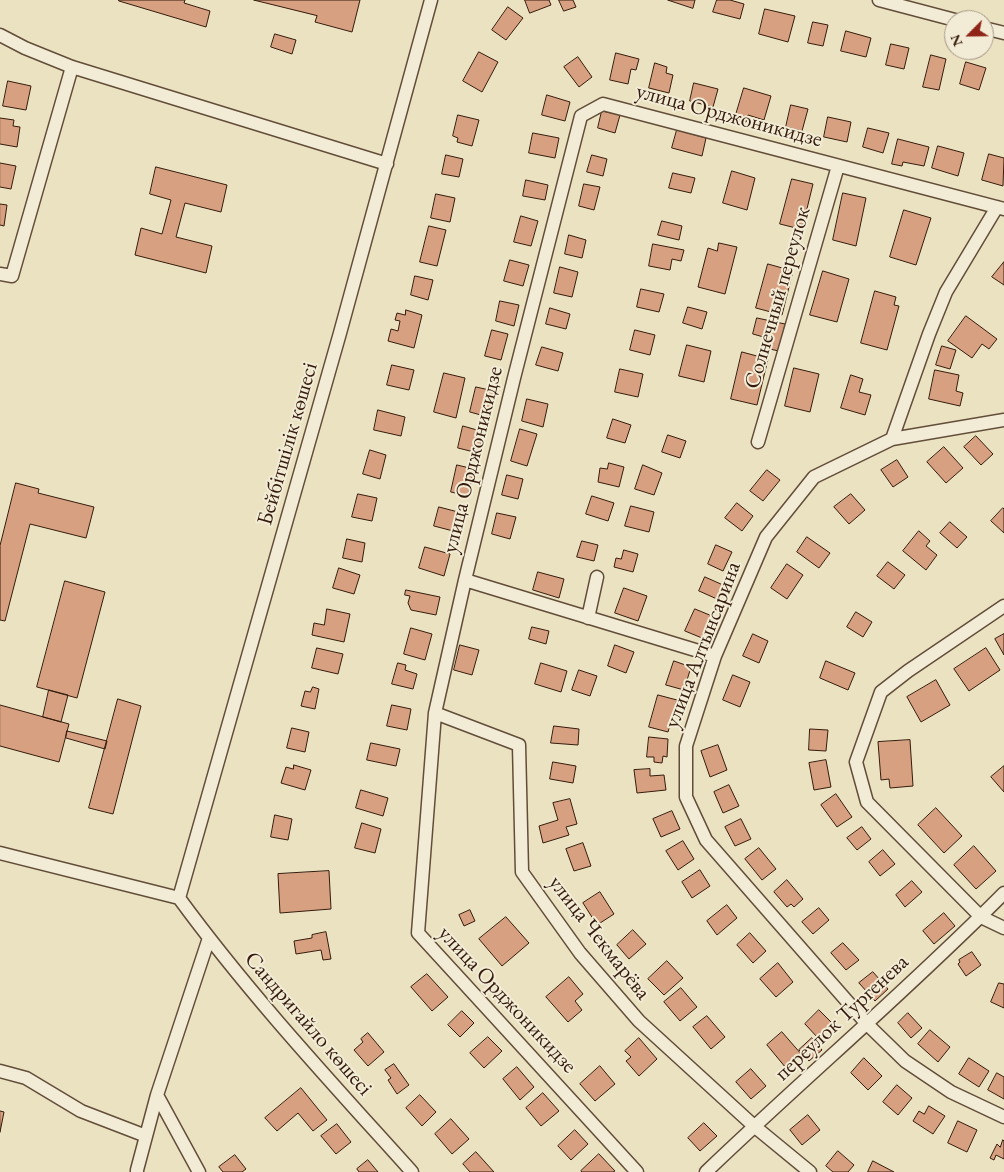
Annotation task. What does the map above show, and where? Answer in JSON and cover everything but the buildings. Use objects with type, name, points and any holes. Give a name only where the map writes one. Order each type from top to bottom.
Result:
[{"type":"street","name":"Бейбітшілік көшесі","points":[[180,898],[338,342],[431,0]]},
{"type":"street","points":[[879,0],[944,17]]},
{"type":"street","points":[[0,35],[25,48],[72,67],[387,164]]},
{"type":"street","points":[[0,274],[12,276],[72,67]]},
{"type":"street","name":"улица Орджоникидзе","points":[[637,1172],[418,934],[435,713],[514,378],[581,116],[603,104],[1001,208]]},
{"type":"street","name":"Солнечный переулок","points":[[758,442],[838,166]]},
{"type":"street","points":[[892,439],[946,292],[1001,208]]},
{"type":"street","name":"улица Алтынсарина","points":[[1004,420],[892,439],[814,478],[766,537],[715,656],[686,746],[686,797],[706,840],[867,1024],[905,1061],[952,1092],[1004,1117]]},
{"type":"street","points":[[588,618],[597,577]]},
{"type":"street","points":[[465,580],[715,656]]},
{"type":"street","points":[[1004,606],[908,671],[882,692],[856,762],[868,802],[981,917],[1004,928]]},
{"type":"street","name":"улица Чекмарёва","points":[[435,713],[519,745],[522,872],[580,953],[639,1021],[754,1126],[810,1172]]},
{"type":"street","points":[[0,853],[180,898]]},
{"type":"street","name":"переулок Тургенева","points":[[706,1172],[867,1024],[1004,893]]},
{"type":"street","name":"Сандригайло көшесі","points":[[180,898],[209,938],[300,1048],[412,1172]]},
{"type":"street","points":[[137,1172],[157,1095],[209,938]]},
{"type":"street","points":[[0,1071],[26,1078],[81,1111],[146,1136]]},
{"type":"street","points":[[157,1095],[198,1172]]}]
